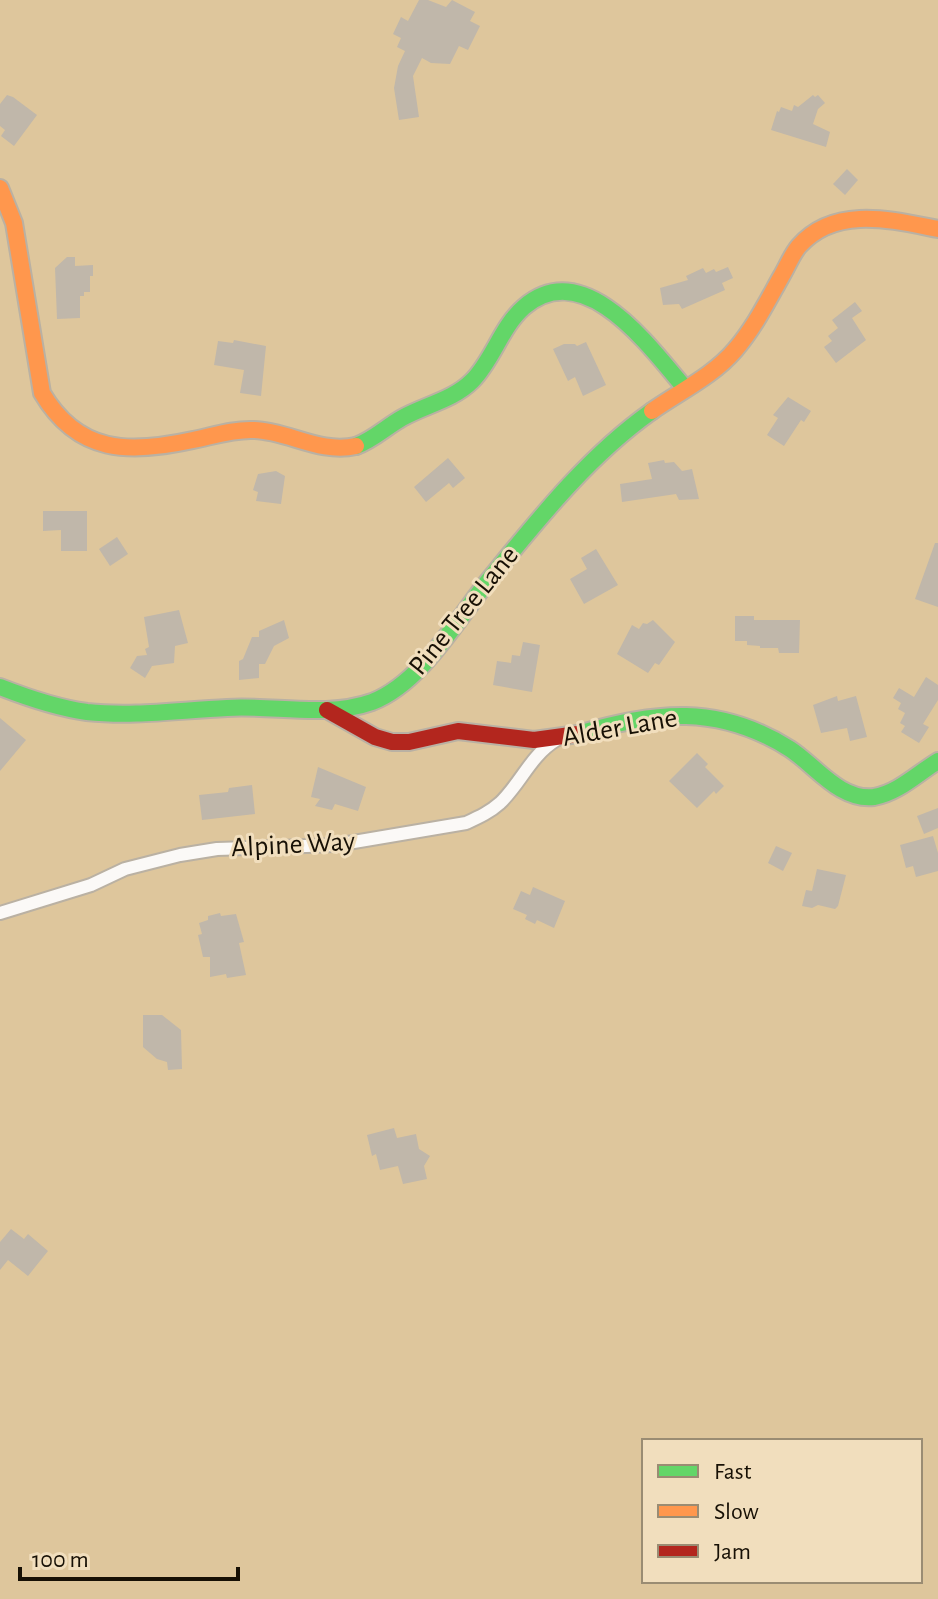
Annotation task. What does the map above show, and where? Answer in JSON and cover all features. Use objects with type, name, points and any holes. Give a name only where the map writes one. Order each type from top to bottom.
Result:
[{"type":"street","points":[[0,188],[14,223],[42,393],[62,425],[76,436],[94,443],[128,446],[180,443],[236,430],[259,430],[290,437],[311,447],[337,450],[356,446],[374,438],[403,417],[469,386],[487,364],[520,310],[539,296],[556,292],[574,292],[596,299],[636,333],[684,387]]},
{"type":"street","name":"Pine Tree Lane","points":[[0,687],[67,709],[116,714],[247,707],[327,710],[359,706],[378,699],[413,676],[543,515],[615,439],[684,387],[724,362],[739,346],[799,246],[813,233],[830,223],[848,218],[879,218],[938,229]]},
{"type":"street","name":"Alder Lane","points":[[327,710],[377,738],[394,742],[411,742],[457,731],[532,741],[559,739],[615,722],[660,715],[720,719],[755,730],[793,752],[841,790],[855,796],[886,794],[938,761]]},
{"type":"street","name":"Alpine Way","points":[[0,913],[91,885],[125,869],[180,855],[217,849],[336,845],[466,823],[501,802],[544,748],[559,739]]},
{"type":"shaded area","points":[[0,0],[938,0],[938,1599],[0,1599]]},
{"type":"building","points":[[419,0],[446,7],[452,0],[475,12],[470,21],[480,26],[468,50],[459,46],[450,64],[431,63],[422,58],[413,76],[419,117],[399,120],[394,88],[398,66],[405,51],[397,47],[401,38],[393,34],[401,17],[408,21]]},
{"type":"building","points":[[7,95],[37,115],[14,146],[1,136],[5,130],[0,126],[0,104]]},
{"type":"building","points":[[813,95],[818,95],[825,103],[818,109],[813,124],[830,132],[826,147],[771,130],[781,107],[792,111],[794,105],[798,107]]},
{"type":"building","points":[[847,169],[858,180],[845,195],[833,184]]},
{"type":"building","points":[[67,257],[75,257],[75,266],[93,265],[93,276],[90,276],[90,292],[80,296],[80,318],[57,319],[55,268]]},
{"type":"building","points":[[728,267],[733,278],[722,283],[725,290],[682,309],[679,304],[663,305],[660,288],[688,280],[686,276],[703,268],[706,273]]},
{"type":"building","points":[[855,302],[862,311],[852,318],[866,340],[836,363],[824,347],[832,341],[828,336],[838,328],[832,320]]},
{"type":"building","points":[[234,340],[266,346],[261,396],[240,393],[244,370],[214,365],[218,341],[233,343]]},
{"type":"building","points":[[586,342],[606,385],[583,396],[575,377],[568,381],[553,349],[564,344],[577,346]]},
{"type":"building","points":[[788,397],[811,411],[804,422],[801,420],[784,446],[767,435],[778,418],[773,415]]},
{"type":"building","points":[[448,458],[465,478],[453,488],[449,483],[426,502],[414,487]]},
{"type":"building","points":[[664,460],[665,463],[674,462],[682,471],[692,469],[699,499],[679,500],[676,494],[622,502],[620,484],[652,479],[648,463]]},
{"type":"building","points":[[276,471],[285,476],[281,504],[256,501],[258,492],[253,490],[258,474]]},
{"type":"building","points":[[43,511],[87,511],[87,551],[61,551],[61,530],[43,531]]},
{"type":"building","points":[[117,537],[128,554],[110,566],[99,549]]},
{"type":"building","points":[[935,543],[938,543],[938,607],[915,599]]},
{"type":"building","points":[[596,549],[618,585],[584,604],[570,579],[587,569],[581,558]]},
{"type":"building","points":[[179,610],[188,643],[175,646],[174,663],[152,666],[145,678],[130,668],[137,656],[147,655],[145,649],[149,647],[144,617]]},
{"type":"building","points":[[735,616],[754,616],[754,620],[800,620],[799,653],[779,653],[778,648],[760,648],[747,645],[747,641],[735,641]]},
{"type":"building","points":[[284,620],[289,638],[274,646],[265,664],[259,664],[259,678],[239,680],[239,661],[243,659],[252,637],[259,637],[259,631]]},
{"type":"building","points":[[653,620],[675,642],[659,665],[655,663],[648,673],[617,654],[632,625],[639,629],[643,623]]},
{"type":"building","points":[[523,642],[540,645],[532,692],[493,685],[497,661],[511,663],[512,655],[520,656]]},
{"type":"building","points":[[926,677],[938,685],[938,700],[923,724],[929,727],[919,743],[901,732],[905,726],[900,723],[905,713],[898,709],[901,703],[893,698],[899,688],[914,697]]},
{"type":"building","points":[[837,696],[838,701],[856,696],[867,737],[850,741],[847,728],[821,733],[813,705]]},
{"type":"building","points":[[0,718],[26,740],[0,771]]},
{"type":"building","points":[[697,753],[708,764],[705,767],[724,786],[716,794],[714,791],[697,808],[669,781]]},
{"type":"building","points":[[318,767],[366,787],[358,811],[335,804],[332,810],[315,806],[320,799],[311,797]]},
{"type":"building","points":[[252,785],[255,814],[202,820],[199,795],[228,792],[229,788]]},
{"type":"building","points":[[938,808],[938,828],[924,834],[917,816]]},
{"type":"building","points":[[933,836],[938,853],[938,871],[916,877],[913,866],[906,868],[900,845]]},
{"type":"building","points":[[776,846],[792,853],[783,871],[768,863]]},
{"type":"building","points":[[817,869],[846,875],[835,909],[818,905],[812,908],[802,906],[806,890],[812,891]]},
{"type":"building","points":[[533,887],[565,901],[554,928],[537,920],[535,924],[525,919],[527,915],[513,909],[521,891],[530,895]]},
{"type":"building","points":[[220,913],[221,916],[236,914],[244,942],[239,943],[246,975],[210,977],[210,957],[203,957],[199,923],[208,920],[208,916]]},
{"type":"building","points":[[143,1015],[162,1015],[181,1030],[182,1069],[168,1070],[167,1062],[157,1059],[143,1047]]},
{"type":"building","points":[[394,1128],[397,1138],[416,1134],[419,1149],[430,1156],[424,1166],[427,1179],[403,1184],[398,1166],[380,1170],[376,1154],[372,1156],[367,1135]]},
{"type":"building","points":[[11,1229],[24,1239],[28,1234],[48,1251],[28,1276],[8,1260],[0,1270],[0,1242]]},
{"type":"traffic: fast","points":[[356,446],[402,418],[464,388],[479,373],[516,315],[547,294],[570,292],[592,299],[614,312],[653,350],[684,387]]},
{"type":"traffic: fast","points":[[0,687],[54,705],[105,713],[245,708],[319,710],[355,707],[372,702],[390,693],[422,666],[564,490],[606,448],[652,411]]},
{"type":"traffic: fast","points":[[578,734],[634,720],[686,716],[712,718],[764,734],[800,756],[839,788],[862,797],[883,795],[938,761]]},
{"type":"traffic: slow","points":[[0,188],[14,223],[42,393],[72,428],[107,445],[127,447],[170,445],[246,430],[267,431],[329,447],[356,446]]},
{"type":"traffic: slow","points":[[652,411],[706,376],[735,350],[760,315],[796,249],[813,233],[847,220],[865,219],[938,229]]},
{"type":"traffic: jam","points":[[327,710],[375,737],[392,742],[409,742],[458,731],[534,740],[578,734]]}]
